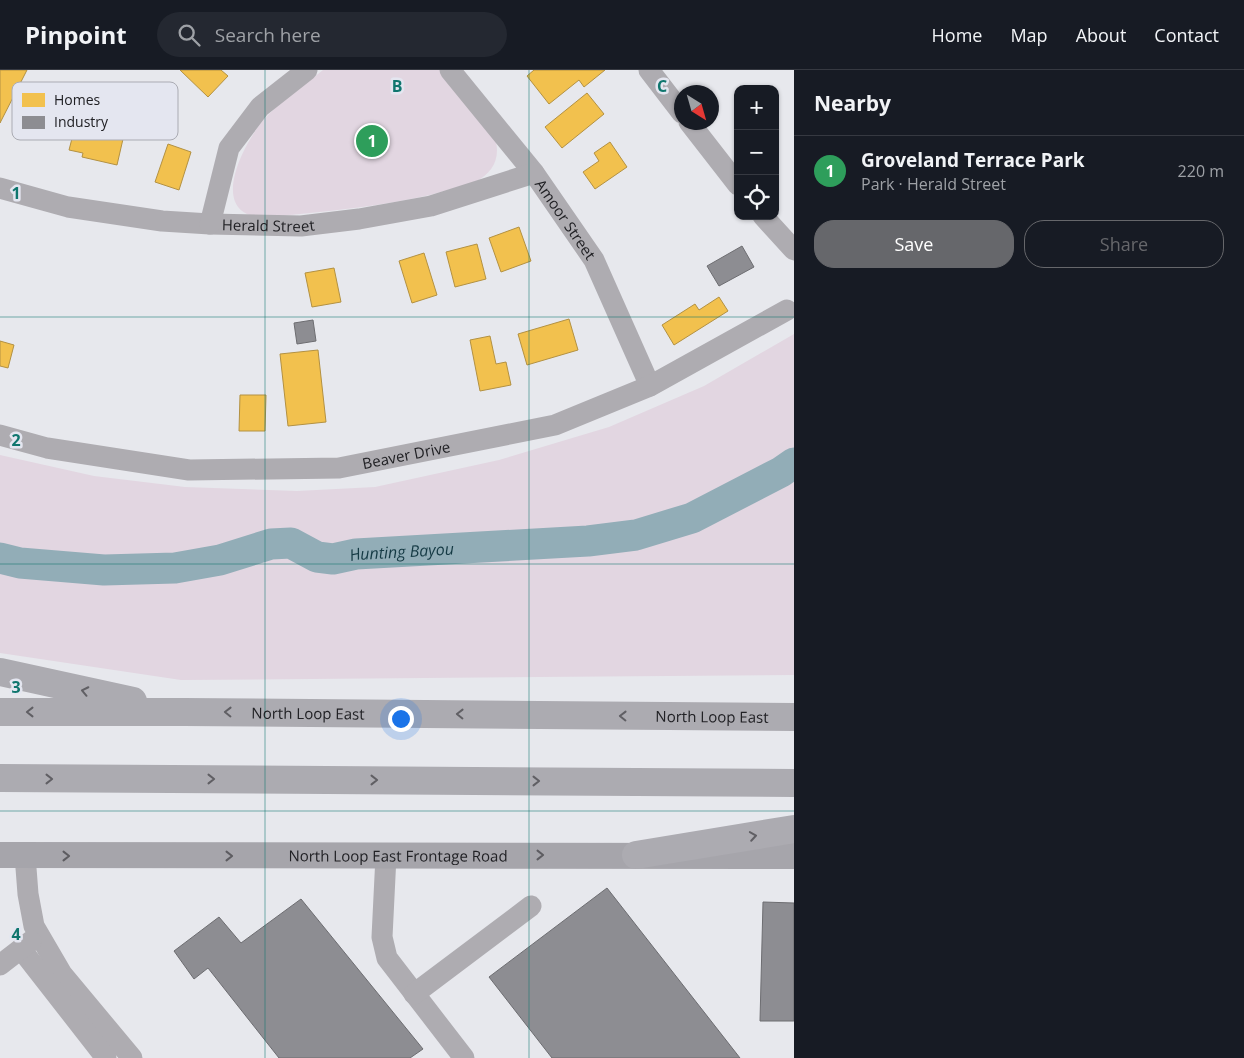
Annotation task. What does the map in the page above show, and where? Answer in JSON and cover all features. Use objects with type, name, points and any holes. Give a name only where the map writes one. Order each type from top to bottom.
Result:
[{"type":"highway","points":[[0,672],[184,712]]},
{"type":"highway","name":"North Loop East","points":[[0,712],[794,717]]},
{"type":"highway","points":[[0,778],[794,782]]},
{"type":"highway","points":[[636,855],[794,830]]},
{"type":"main road","name":"North Loop East Frontage Road","points":[[13,855],[794,856]]},
{"type":"street","points":[[210,224],[229,148],[260,107],[307,70]]},
{"type":"street","name":"Amoor Street","points":[[450,70],[534,173],[594,260],[650,386]]},
{"type":"street","points":[[648,70],[674,103]]},
{"type":"street","points":[[695,130],[734,180]]},
{"type":"street","name":"Herald Street","points":[[0,188],[68,207],[162,221],[301,226],[359,219],[430,206],[534,173]]},
{"type":"street","points":[[766,220],[790,248],[794,250]]},
{"type":"street","name":"Beaver Drive","points":[[0,434],[47,448],[189,470],[340,468],[555,425],[650,386],[787,310]]},
{"type":"street","points":[[13,855],[28,894],[34,926],[62,974],[132,1058]]},
{"type":"street","points":[[386,856],[382,938],[387,958],[464,1058]]},
{"type":"street","points":[[414,994],[531,906]]},
{"type":"street","points":[[0,965],[39,934]]},
{"type":"street","points":[[21,949],[106,1058]]},
{"type":"shaded area","points":[[323,70],[442,70],[493,133],[497,145],[494,164],[487,174],[475,182],[416,198],[373,206],[281,216],[247,214],[237,206],[233,194],[234,179],[245,148],[253,134],[270,113]]},
{"type":"shaded area","points":[[794,334],[794,675],[181,680],[0,653],[0,455],[94,476],[185,487],[297,491],[375,487],[499,460],[609,427],[704,386]]},
{"type":"building: Homes","points":[[0,70],[27,70],[21,82],[12,82],[12,99],[0,123]]},
{"type":"building: Homes","points":[[180,70],[221,70],[228,76],[208,97]]},
{"type":"building: Homes","points":[[534,70],[605,70],[584,87],[579,80],[549,104],[527,76]]},
{"type":"building: Homes","points":[[587,93],[604,114],[562,148],[545,127]]},
{"type":"building: Homes","points":[[72,140],[123,140],[117,165],[82,157],[83,153],[69,150]]},
{"type":"building: Homes","points":[[610,142],[627,167],[595,189],[583,172],[599,161],[594,153]]},
{"type":"building: Homes","points":[[168,144],[191,152],[179,190],[155,182]]},
{"type":"building: Homes","points":[[519,227],[531,261],[501,272],[489,238]]},
{"type":"building: Homes","points":[[477,244],[486,279],[455,287],[446,252]]},
{"type":"building: Homes","points":[[424,253],[437,295],[412,303],[399,261]]},
{"type":"building: Homes","points":[[334,268],[341,302],[312,307],[305,273]]},
{"type":"building: Homes","points":[[719,297],[728,311],[674,345],[662,325],[695,304],[699,310]]},
{"type":"building: Homes","points":[[569,319],[578,350],[527,365],[518,334]]},
{"type":"building: Homes","points":[[490,336],[496,364],[506,362],[511,385],[480,391],[470,340]]},
{"type":"building: Homes","points":[[0,341],[14,345],[8,368],[0,366]]},
{"type":"building: Homes","points":[[318,350],[326,422],[288,426],[280,354]]},
{"type":"building: Homes","points":[[240,395],[266,395],[265,431],[239,431]]},
{"type":"building: Industry","points":[[742,246],[754,267],[719,286],[707,266]]},
{"type":"building: Industry","points":[[313,320],[316,341],[297,344],[294,323]]},
{"type":"building: Industry","points":[[607,888],[740,1058],[552,1058],[489,977]]},
{"type":"building: Industry","points":[[301,899],[423,1049],[410,1058],[279,1058],[208,968],[194,979],[174,951],[219,917],[241,943]]},
{"type":"building: Industry","points":[[763,902],[794,903],[794,1021],[760,1021]]},
{"type":"waterway","name":"Hunting Bayou","points":[[0,558],[20,563],[104,570],[175,568],[220,560],[271,544],[291,543],[317,557],[333,559],[356,554],[588,541],[636,535],[692,518],[781,472],[794,463]]},
{"type":"place","name":"Groveland Terrace Park","points":[[372,141]]}]
